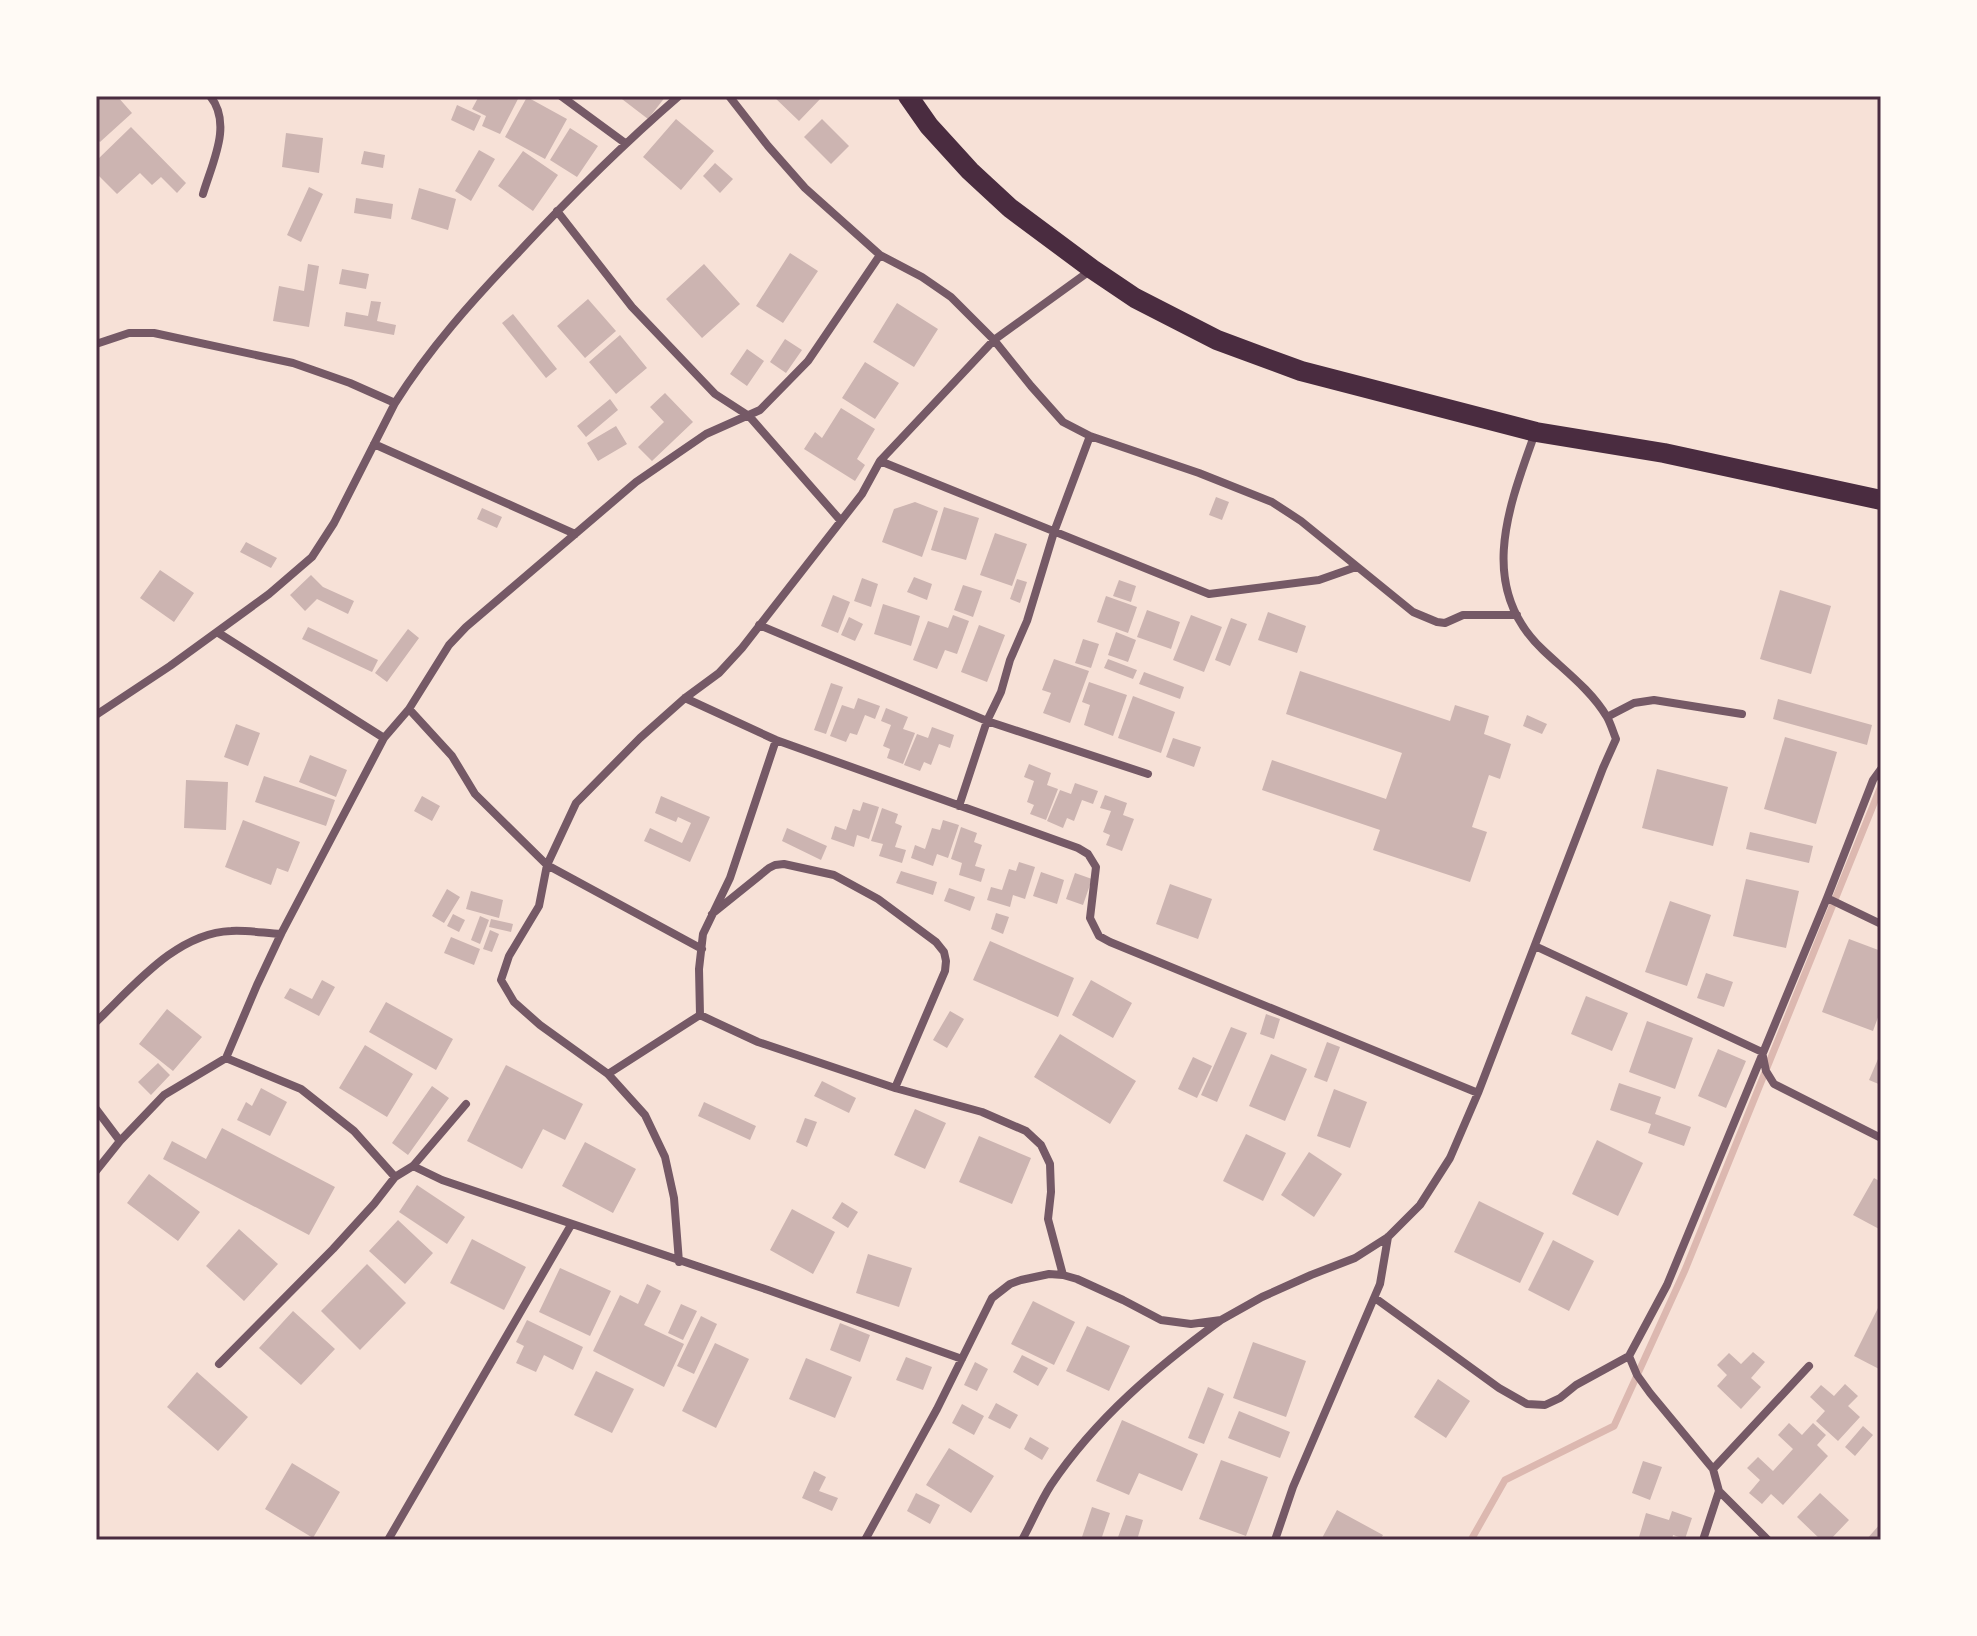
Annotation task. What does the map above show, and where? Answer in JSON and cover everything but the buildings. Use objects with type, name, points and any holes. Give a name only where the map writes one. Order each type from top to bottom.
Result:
[{"type":"main road","points":[[908,96],[929,126],[970,171],[1010,208],[1135,298],[1217,340],[1301,371],[1536,432],[1664,453],[1881,500]]},
{"type":"street","points":[[203,194],[220,136],[221,118],[210,96]]},
{"type":"street","points":[[561,96],[625,143]]},
{"type":"street","points":[[96,715],[269,594],[312,557],[334,523],[395,403],[428,354],[468,306],[557,211],[625,143],[679,96]]},
{"type":"street","points":[[729,96],[805,188],[880,255],[922,277],[951,297],[994,340],[1063,422],[1090,436],[1272,502],[1301,521],[1413,612],[1445,623],[1463,615],[1517,615]]},
{"type":"street","points":[[557,211],[632,307],[715,394],[749,416],[841,521]]},
{"type":"street","points":[[96,1171],[164,1095],[226,1058],[281,934],[384,738],[409,709],[449,645],[636,482],[706,434],[760,410],[808,361],[880,255]]},
{"type":"street","points":[[679,1262],[674,1198],[665,1157],[645,1115],[608,1074],[540,1025],[514,1002],[501,980],[509,956],[539,906],[547,865],[576,803],[640,738],[719,673],[742,648],[862,494],[880,461],[994,340],[1092,269]]},
{"type":"street","points":[[96,344],[129,333],[154,333],[293,363],[395,403]]},
{"type":"street","points":[[1022,1540],[1050,1487],[1079,1447],[1117,1406],[1168,1359],[1221,1320],[1262,1297],[1355,1258],[1388,1237],[1420,1205],[1450,1158],[1616,739],[1607,717],[1589,694],[1535,642],[1517,615],[1504,581],[1504,533],[1536,432]]},
{"type":"street","points":[[959,806],[1090,436]]},
{"type":"street","points":[[374,444],[575,534]]},
{"type":"street","points":[[880,461],[1209,594],[1319,580],[1356,567]]},
{"type":"street","points":[[759,625],[987,721],[1148,774]]},
{"type":"street","points":[[217,632],[384,738]]},
{"type":"street","points":[[685,698],[776,740],[1078,848],[1088,854],[1096,867],[1090,918],[1099,936],[1478,1093]]},
{"type":"street","points":[[1607,717],[1634,703],[1654,700],[1742,714]]},
{"type":"street","points":[[409,709],[452,756],[475,794],[547,865],[702,949]]},
{"type":"street","points":[[700,1015],[699,969],[703,934],[730,878],[776,740]]},
{"type":"street","points":[[1375,1298],[1499,1388],[1527,1404],[1553,1402],[1576,1385],[1629,1356],[1667,1285],[1873,780],[1881,769]]},
{"type":"street","points":[[712,914],[769,868],[784,864],[834,875],[878,899],[936,942],[944,952],[945,971],[895,1088]]},
{"type":"street","points":[[1827,898],[1881,924]]},
{"type":"street","points":[[96,1022],[180,946],[203,936],[229,931],[281,934]]},
{"type":"street","points":[[1535,946],[1762,1052]]},
{"type":"street","points":[[608,1074],[700,1015]]},
{"type":"street","points":[[700,1015],[758,1042],[895,1088],[982,1112],[1026,1131],[1041,1145],[1050,1164],[1048,1219],[1063,1275]]},
{"type":"street","points":[[1762,1052],[1766,1071],[1774,1084],[1881,1138]]},
{"type":"street","points":[[226,1058],[301,1089],[354,1131],[395,1177]]},
{"type":"street","points":[[219,1364],[333,1249],[395,1177],[413,1166],[466,1104]]},
{"type":"street","points":[[96,1109],[120,1141]]},
{"type":"street","points":[[413,1166],[442,1180],[962,1359]]},
{"type":"street","points":[[388,1540],[571,1225]]},
{"type":"street","points":[[1275,1540],[1293,1487],[1375,1298],[1388,1237]]},
{"type":"street","points":[[865,1540],[937,1409],[992,1298],[1001,1290],[1021,1280],[1049,1274],[1063,1275],[1161,1320],[1191,1324],[1221,1320]]},
{"type":"street","points":[[1629,1356],[1637,1375],[1650,1393],[1713,1469],[1719,1491],[1768,1540]]},
{"type":"street","points":[[1713,1469],[1809,1366]]},
{"type":"street","points":[[1703,1540],[1719,1491]]},
{"type":"waterway","points":[[1471,1540],[1505,1480],[1614,1426],[1685,1270],[1881,786]]}]
